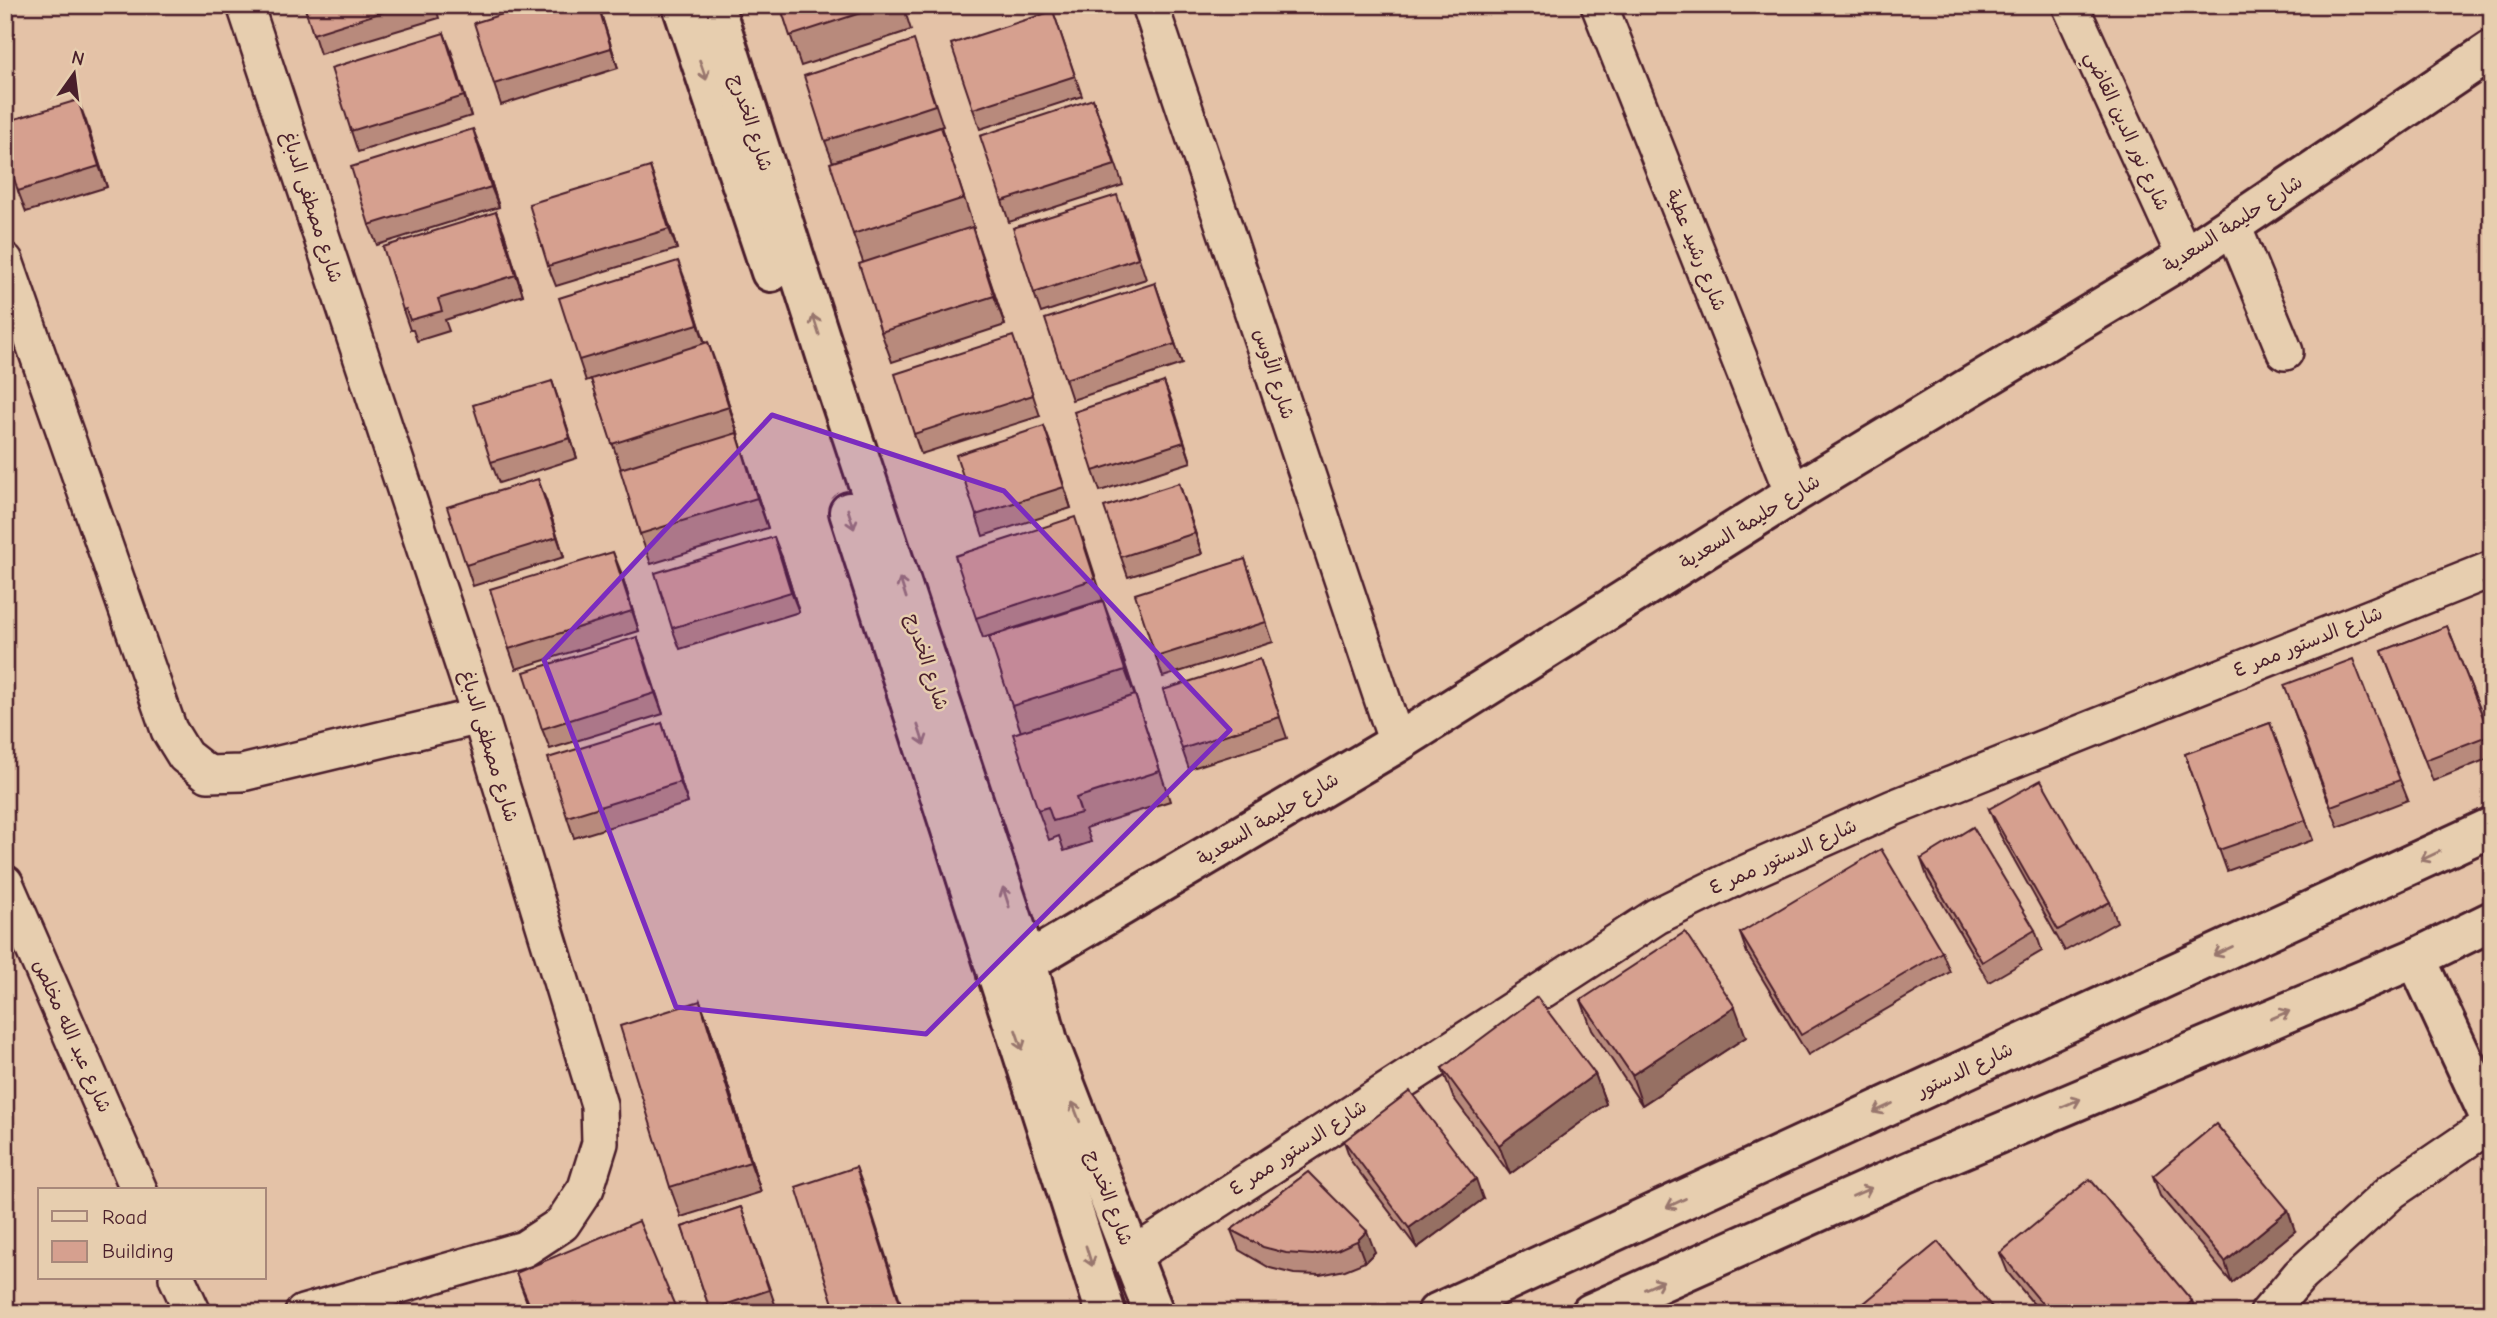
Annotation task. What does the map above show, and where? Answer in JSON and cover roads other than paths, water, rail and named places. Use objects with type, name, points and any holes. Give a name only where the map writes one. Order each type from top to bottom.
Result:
[{"type":"street","name":"شارع مصطفى الدباغ","points":[[244,5],[480,716],[599,1105],[600,1143],[586,1188],[562,1224],[524,1249],[303,1313]]},
{"type":"street","name":"شارع الخدرج","points":[[681,5],[1012,968],[1048,1041],[1154,1313]]},
{"type":"street","name":"شارع الخدرج","points":[[714,5],[836,390],[1012,968],[1107,1313]]},
{"type":"street","name":"شارع الأوس","points":[[1150,5],[1397,743]]},
{"type":"street","name":"شارع رشيد عطية","points":[[1599,5],[1794,494]]},
{"type":"street","name":"شارع نور الدين القاضي","points":[[2070,5],[2185,257]]},
{"type":"street","name":"شارع حليمة السعدية","points":[[1012,968],[1397,743],[1794,494],[2185,257],[2492,50]]},
{"type":"street","points":[[2233,226],[2284,352]]},
{"type":"street","points":[[5,261],[169,730],[185,756],[208,774],[242,773],[480,716]]},
{"type":"street","name":"شارع الدستور ممر ٤","points":[[1132,1256],[1657,916],[1893,808],[2492,569]]},
{"type":"street","name":"شارع الدستور","points":[[1437,1313],[2492,827]]},
{"type":"street","name":"شارع عبد الله مخلص","points":[[5,883],[138,1188]]},
{"type":"street","points":[[1591,1313],[1910,1171],[2416,958],[2492,921]]},
{"type":"street","points":[[2268,1313],[2300,1275],[2392,1191],[2492,1123],[2416,958]]},
{"type":"street","points":[[178,1280],[192,1313]]}]
